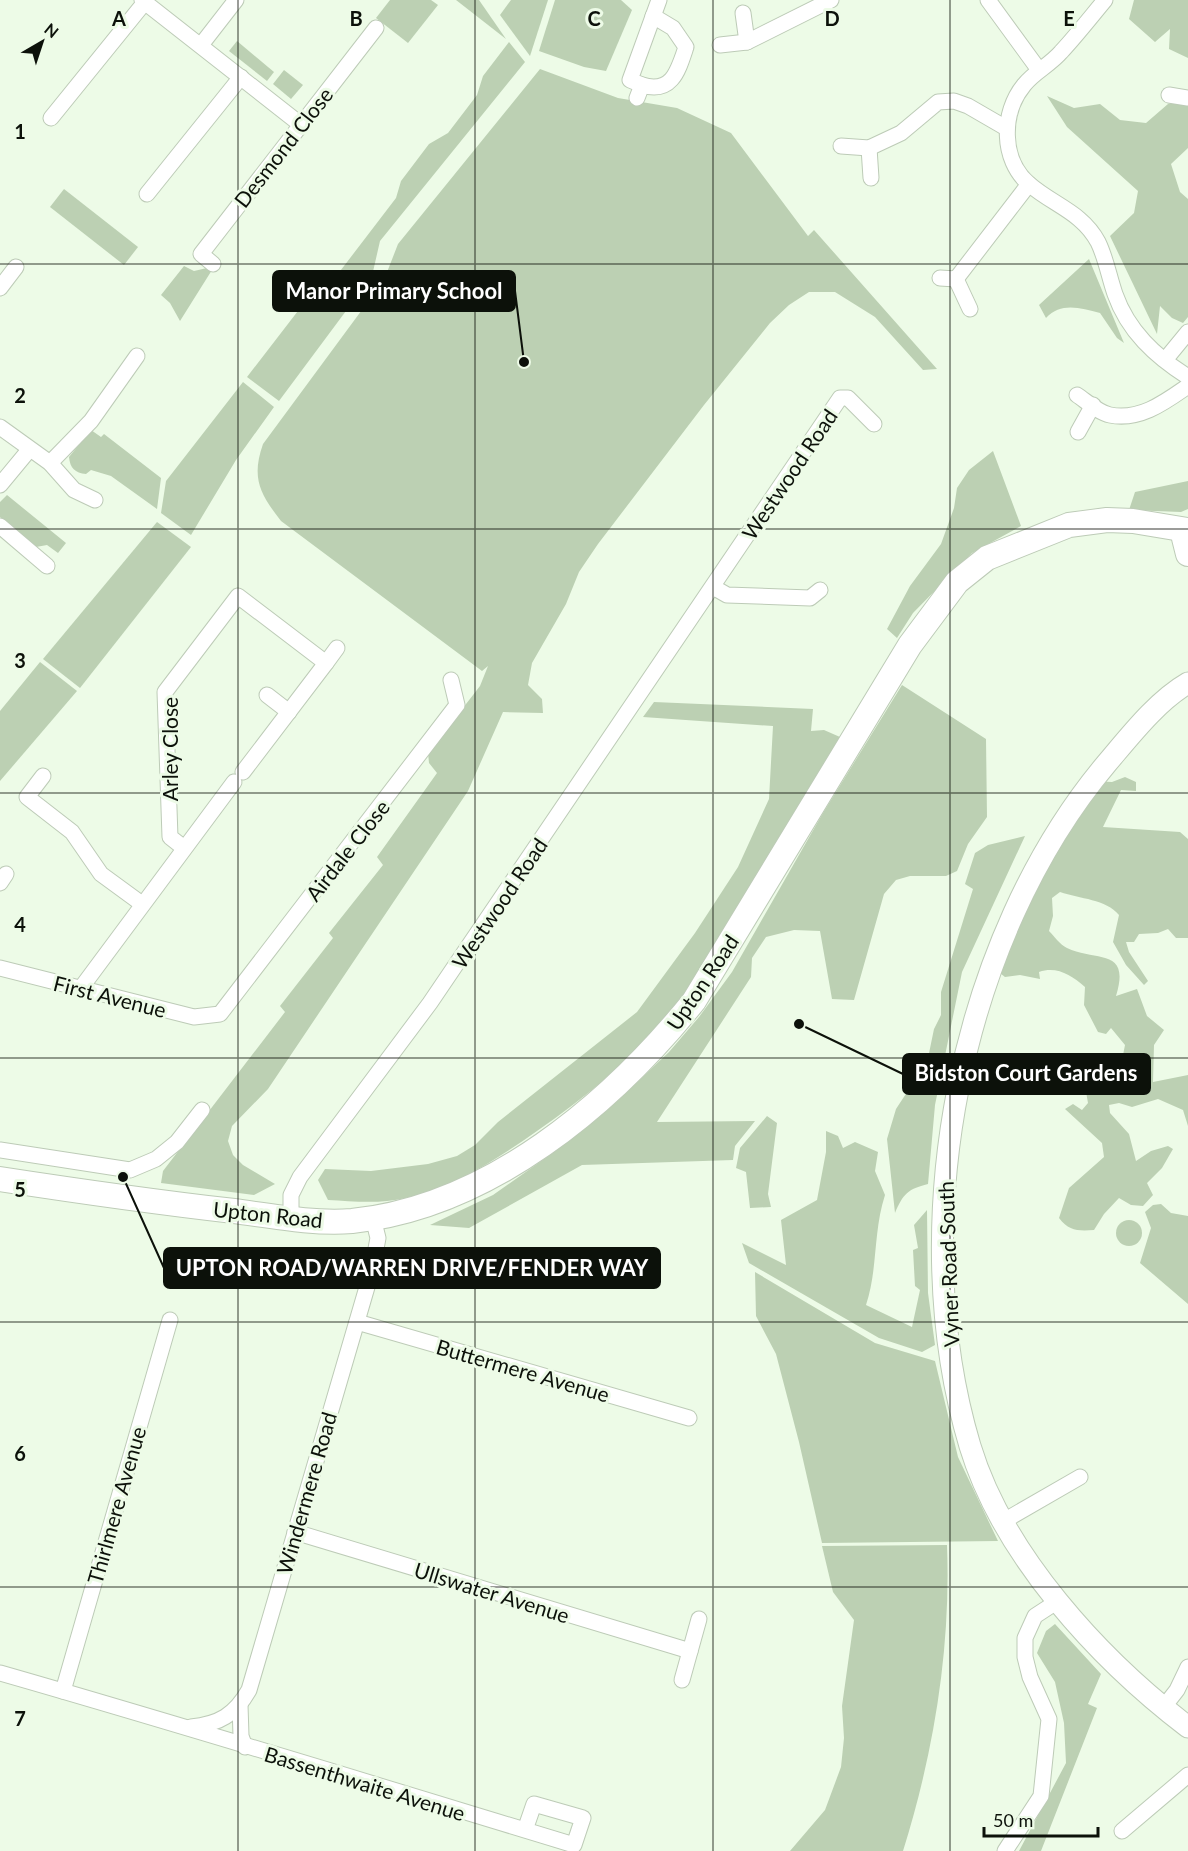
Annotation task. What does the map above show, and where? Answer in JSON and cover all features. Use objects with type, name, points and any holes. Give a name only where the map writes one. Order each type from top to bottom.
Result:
[{"type":"main road","name":"Upton Road","points":[[0,1179],[291,1218],[349,1221],[373,1218],[435,1203],[509,1168],[602,1098],[657,1047],[694,1001],[910,645],[957,582],[987,558],[1069,525],[1107,520],[1133,521],[1188,530]]},
{"type":"main road","points":[[1188,530],[1185,546],[1188,554]]},
{"type":"street","points":[[201,45],[236,0]]},
{"type":"street","points":[[653,16],[673,28],[686,47],[676,73],[666,85],[655,89],[636,88],[653,16],[659,0]]},
{"type":"street","points":[[720,45],[747,42],[831,0]]},
{"type":"street","points":[[987,0],[1039,70]]},
{"type":"street","points":[[1105,0],[1059,55],[1023,86],[1012,105],[1006,128],[1016,167],[1029,184],[1070,210],[1087,226],[1098,243],[1126,321],[1145,344],[1188,377]]},
{"type":"street","points":[[51,118],[144,1],[300,124]]},
{"type":"street","points":[[743,13],[747,42]]},
{"type":"street","name":"Desmond Close","points":[[213,264],[201,254],[376,28]]},
{"type":"street","points":[[147,194],[241,77]]},
{"type":"street","points":[[1169,95],[1188,98]]},
{"type":"street","points":[[842,146],[869,148],[901,134],[938,102],[954,101],[968,106],[1006,128]]},
{"type":"street","points":[[869,148],[871,178]]},
{"type":"street","points":[[956,279],[1029,184]]},
{"type":"street","points":[[0,288],[16,267]]},
{"type":"street","points":[[940,278],[956,279]]},
{"type":"street","points":[[956,279],[970,309]]},
{"type":"street","points":[[1164,360],[1188,332]]},
{"type":"street","points":[[50,463],[91,421],[137,356]]},
{"type":"street","points":[[1077,395],[1108,415],[1133,415],[1160,406],[1188,386]]},
{"type":"street","name":"Westwood Road","points":[[291,1218],[291,1195],[300,1178],[430,1003],[714,588],[840,398],[848,398],[874,424]]},
{"type":"street","points":[[1078,432],[1093,405]]},
{"type":"street","points":[[0,427],[50,463],[74,490],[95,500]]},
{"type":"street","points":[[0,485],[29,450]]},
{"type":"street","points":[[0,526],[47,566]]},
{"type":"street","points":[[714,588],[727,595],[810,598],[820,590]]},
{"type":"street","name":"Arley Close","points":[[184,848],[170,837],[165,692],[238,596],[326,663]]},
{"type":"street","points":[[81,988],[184,848],[338,648]]},
{"type":"street","name":"Airdale Close","points":[[220,1014],[457,705],[451,680]]},
{"type":"street","name":"Vyner Road South","points":[[1188,683],[1177,689],[1125,742],[1086,788],[1053,836],[1020,896],[994,957],[962,1075],[948,1141],[943,1184],[943,1234],[953,1372],[970,1447],[1002,1522],[1058,1601],[1121,1670],[1188,1727]]},
{"type":"street","points":[[267,694],[289,712]]},
{"type":"street","points":[[43,776],[27,797],[72,832],[101,874],[142,904]]},
{"type":"street","name":"First Avenue","points":[[0,968],[194,1017],[220,1014]]},
{"type":"street","points":[[0,1150],[130,1170],[156,1159],[177,1142],[202,1110]]},
{"type":"street","name":"Windermere Road","points":[[184,1727],[213,1725],[240,1705],[249,1690],[357,1322],[378,1238],[373,1218]]},
{"type":"street","name":"Thirlmere Avenue","points":[[63,1691],[170,1320]]},
{"type":"street","name":"Buttermere Avenue","points":[[357,1322],[689,1418]]},
{"type":"street","points":[[1002,1522],[1080,1477]]},
{"type":"street","name":"Ullswater Avenue","points":[[295,1532],[690,1651]]},
{"type":"street","points":[[1005,1851],[1041,1796],[1048,1719],[1030,1677],[1025,1657],[1025,1638],[1035,1616],[1058,1601]]},
{"type":"street","points":[[682,1680],[699,1619]]},
{"type":"street","points":[[1163,1708],[1177,1690],[1188,1667]]},
{"type":"street","name":"Windermere Road","points":[[0,1673],[245,1747]]},
{"type":"street","name":"Bassenthwaite Avenue","points":[[240,1705],[241,1737],[245,1747],[525,1830]]},
{"type":"street","points":[[1122,1831],[1188,1775]]},
{"type":"green space","points":[[390,0],[431,0],[438,5],[408,43],[376,18]]},
{"type":"green space","points":[[456,0],[479,0],[506,39]]},
{"type":"green space","points":[[511,0],[548,0],[530,56],[500,15]]},
{"type":"green space","points":[[555,0],[621,0],[632,10],[606,71],[584,67],[539,51]]},
{"type":"green space","points":[[1134,0],[1188,0],[1188,58],[1169,49],[1170,29],[1155,42],[1129,19]]},
{"type":"green space","points":[[237,41],[274,72],[267,81],[229,51]]},
{"type":"green space","points":[[509,42],[525,62],[380,241],[372,276],[279,401],[247,377],[311,294],[331,283],[396,198],[401,181],[429,144],[448,133],[477,95],[483,76]]},
{"type":"green space","points":[[540,69],[618,98],[677,108],[731,133],[808,236],[814,230],[937,369],[923,370],[875,317],[835,292],[809,292],[789,305],[770,323],[704,405],[579,572],[566,604],[532,663],[528,685],[542,699],[543,713],[503,712],[468,791],[268,1089],[232,1126],[228,1141],[233,1155],[243,1165],[275,1184],[254,1195],[161,1183],[163,1171],[285,1012],[280,1006],[333,938],[329,933],[383,865],[377,857],[437,773],[429,763],[428,753],[480,686],[488,666],[482,671],[281,521],[263,494],[258,467],[263,444],[384,280],[398,244]]},
{"type":"green space","points":[[284,70],[303,85],[291,99],[273,84]]},
{"type":"green space","points":[[1047,96],[1074,108],[1100,104],[1120,120],[1146,123],[1168,104],[1188,100],[1188,148],[1171,164],[1180,192],[1188,199],[1188,317],[1183,323],[1172,318],[1160,306],[1157,334],[1110,236],[1134,213],[1138,191],[1067,127]]},
{"type":"green space","points":[[64,189],[138,247],[124,265],[50,207]]},
{"type":"green space","points":[[1089,259],[1124,343],[1117,338],[1100,313],[1078,308],[1064,308],[1046,318],[1039,305]]},
{"type":"green space","points":[[184,266],[194,271],[207,268],[212,270],[180,321],[170,303],[161,295]]},
{"type":"green space","points":[[243,382],[274,407],[236,460],[191,535],[161,513],[166,481]]},
{"type":"green space","points":[[91,430],[101,437],[104,434],[161,478],[157,509],[111,476],[91,470],[86,474],[74,469],[69,457]]},
{"type":"green space","points":[[993,451],[1021,526],[972,553],[913,613],[897,638],[887,629],[910,586],[941,544],[954,508],[957,488],[969,470]]},
{"type":"green space","points":[[1188,481],[1188,509],[1181,512],[1129,510],[1135,492]]},
{"type":"green space","points":[[7,495],[66,543],[58,553],[47,545],[36,547],[0,517],[0,502]]},
{"type":"green space","points":[[157,522],[191,547],[80,688],[43,659]]},
{"type":"green space","points":[[40,662],[77,691],[0,781],[0,711]]},
{"type":"green space","points":[[902,685],[986,739],[987,817],[968,844],[957,871],[946,876],[910,876],[896,880],[884,894],[854,1000],[832,999],[820,931],[794,930],[766,937],[752,958],[751,977],[657,1122],[755,1121],[735,1146],[733,1160],[582,1165],[469,1228],[430,1225],[493,1195],[554,1152],[614,1104],[669,1052],[699,1017],[732,972],[823,813]]},
{"type":"green space","points":[[654,702],[813,709],[811,731],[824,730],[840,737],[761,880],[718,950],[670,1015],[624,1063],[573,1105],[503,1154],[447,1184],[407,1198],[372,1202],[328,1200],[318,1180],[325,1169],[371,1171],[428,1164],[457,1156],[475,1145],[498,1122],[637,1012],[695,933],[738,867],[769,799],[773,726],[643,717]]},
{"type":"green space","points":[[1125,777],[1136,782],[1136,791],[1121,790],[1103,827],[1180,832],[1188,839],[1188,938],[1176,938],[1168,929],[1158,933],[1139,934],[1134,942],[1126,942],[1129,952],[1148,981],[1144,985],[1126,965],[1113,942],[1119,915],[1107,906],[1060,892],[1052,898],[1053,916],[1049,931],[1067,948],[1115,963],[1119,970],[1116,996],[1137,989],[1147,1016],[1164,1030],[1154,1045],[1153,1082],[1188,1075],[1188,1126],[1183,1110],[1158,1099],[1132,1107],[1119,1103],[1109,1105],[1110,1113],[1129,1134],[1136,1161],[1151,1151],[1168,1146],[1173,1149],[1162,1168],[1147,1183],[1153,1195],[1143,1206],[1131,1205],[1119,1198],[1104,1214],[1094,1230],[1079,1230],[1066,1226],[1059,1218],[1069,1188],[1104,1157],[1102,1143],[1065,1109],[1073,1104],[1082,1110],[1088,1103],[1085,1086],[1090,1078],[1090,1068],[1111,1076],[1125,1075],[1122,1060],[1125,1045],[1111,1028],[1106,1034],[1098,1032],[1084,1005],[1085,987],[1069,975],[1046,970],[1039,972],[1040,979],[1020,975],[1005,977],[996,970],[1091,781],[1112,782]]},
{"type":"green space","points":[[1025,836],[962,972],[935,1105],[928,1184],[907,1193],[895,1213],[887,1139],[896,1109],[915,1080],[919,1057],[928,1058],[934,1029],[941,1015],[941,992],[973,889],[965,884],[975,853],[988,845]]},
{"type":"green space","points":[[767,1116],[777,1123],[768,1194],[771,1207],[750,1208],[746,1172],[736,1168],[740,1148]]},
{"type":"green space","points":[[826,1131],[838,1136],[843,1148],[855,1142],[878,1152],[875,1171],[885,1195],[866,1305],[912,1327],[920,1290],[915,1286],[913,1250],[918,1248],[914,1225],[927,1210],[928,1293],[935,1345],[922,1352],[879,1338],[749,1263],[742,1243],[786,1265],[781,1220],[817,1200],[826,1152]]},
{"type":"green space","points":[[1161,1204],[1171,1213],[1188,1216],[1188,1304],[1140,1263],[1151,1228],[1145,1212],[1153,1205]]},
{"type":"green space","points":[[1129,1220],[1138,1224],[1142,1233],[1138,1242],[1129,1246],[1120,1242],[1116,1233],[1120,1224]]},
{"type":"green space","points":[[755,1272],[875,1343],[935,1361],[958,1457],[998,1541],[822,1543],[776,1354],[756,1316]]},
{"type":"green space","points":[[947,1545],[946,1622],[938,1700],[924,1776],[903,1851],[790,1851],[825,1810],[841,1767],[844,1738],[842,1706],[854,1620],[833,1592],[822,1546]]},
{"type":"green space","points":[[1055,1624],[1101,1674],[1088,1704],[1097,1708],[1041,1851],[1019,1851],[1066,1763],[1064,1723],[1055,1682],[1037,1653],[1046,1631]]},
{"type":"place","name":"Manor Primary School","points":[[524,362]]},
{"type":"place","name":"Bidston Court Gardens","points":[[799,1024]]},
{"type":"place","name":"UPTON ROAD/WARREN DRIVE/FENDER WAY","points":[[123,1177]]}]
